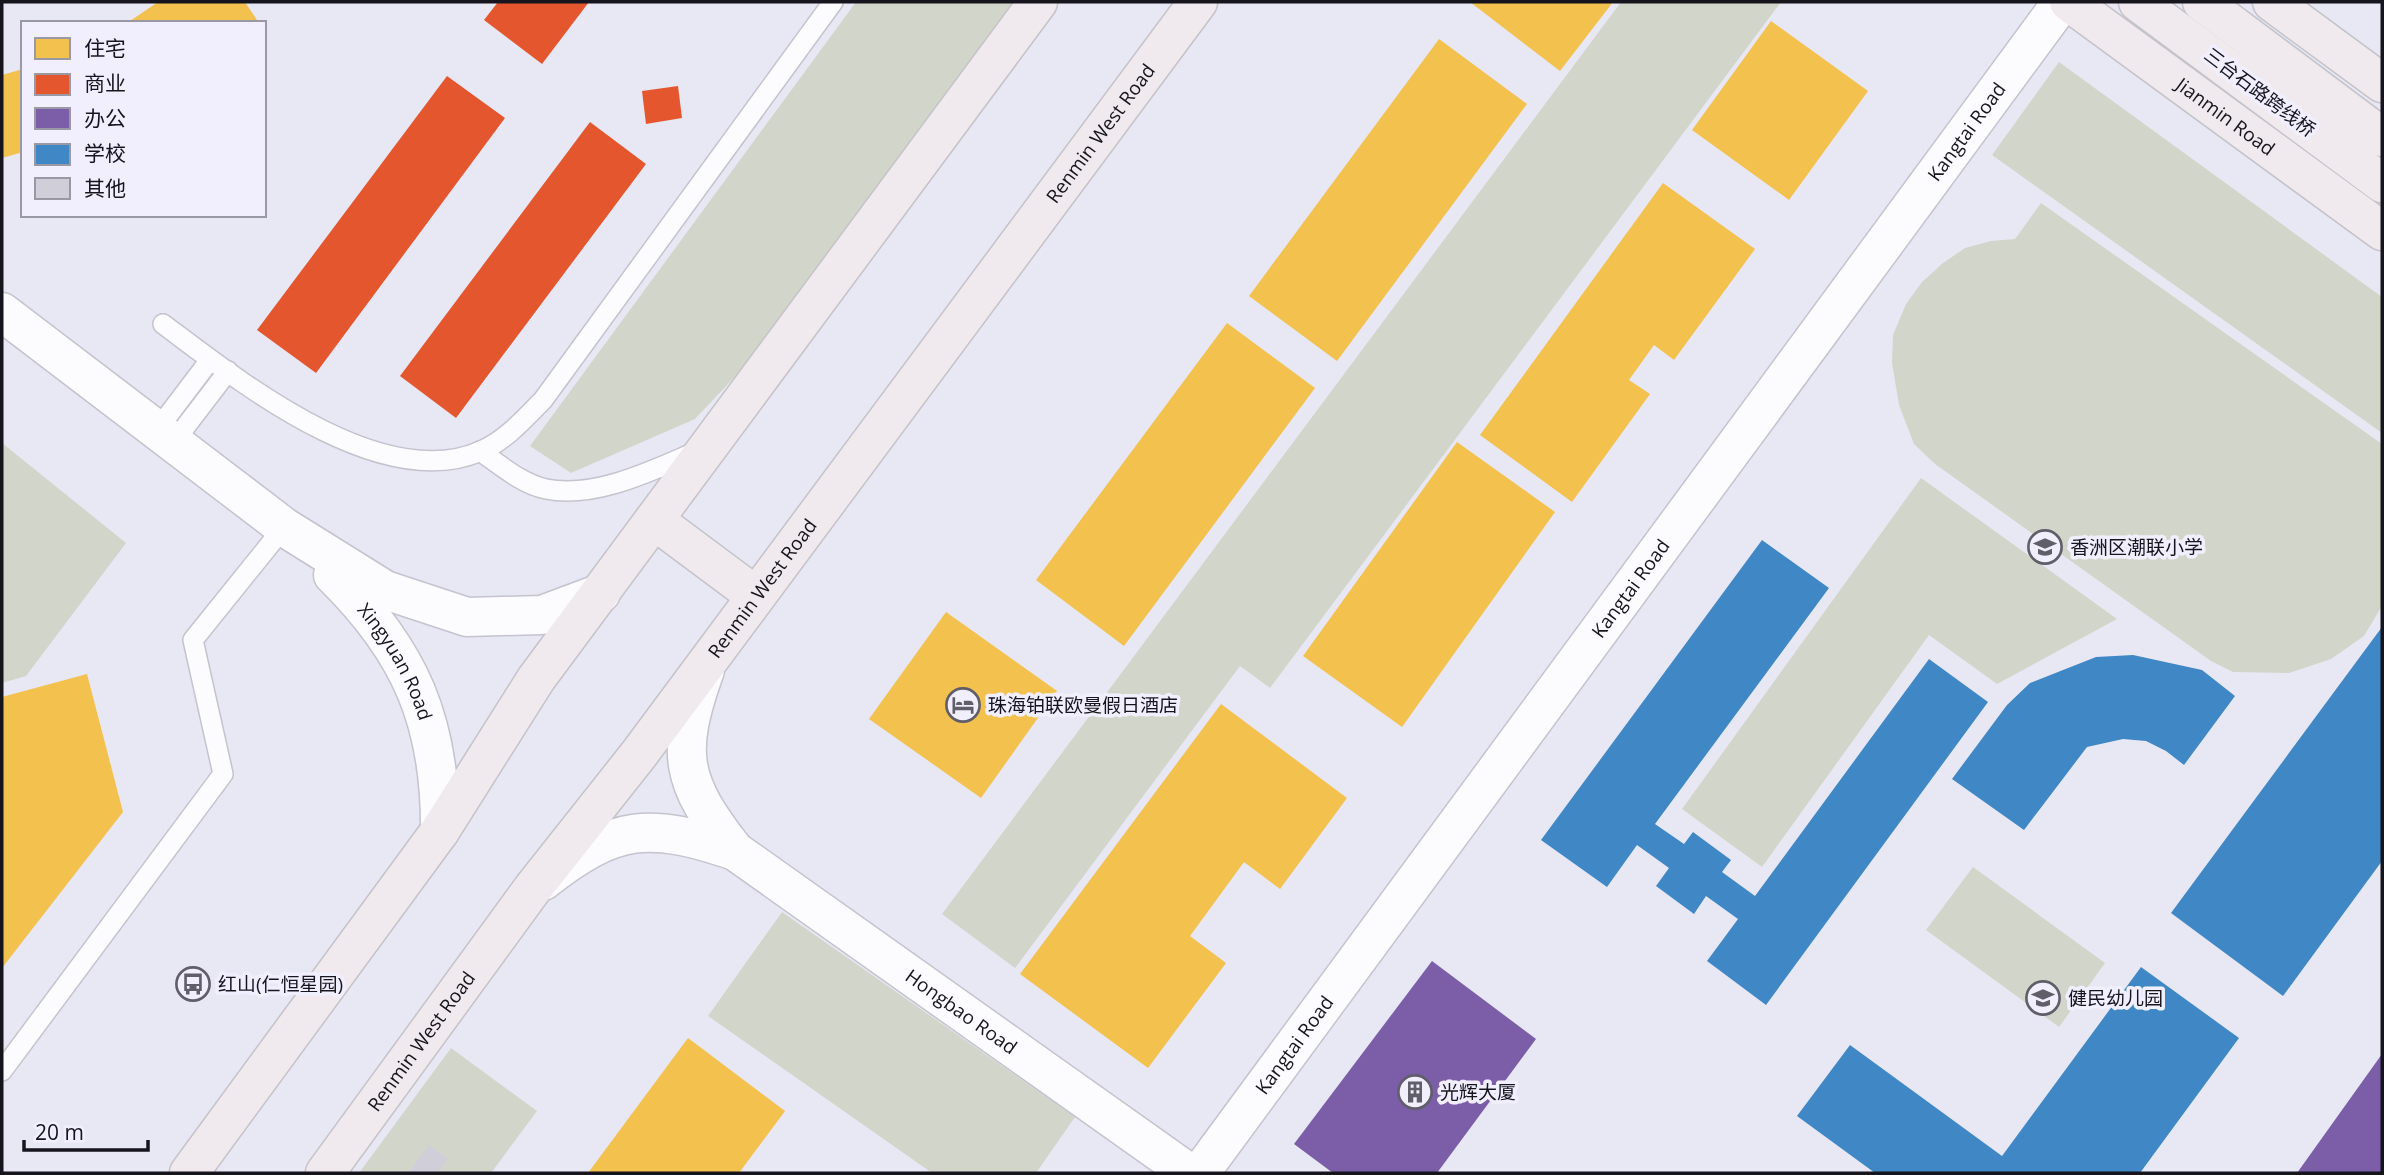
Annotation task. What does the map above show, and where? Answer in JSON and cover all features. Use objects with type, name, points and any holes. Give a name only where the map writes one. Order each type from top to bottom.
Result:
[{"type":"main road","points":[[189,1173],[440,831],[536,679],[1038,2]]},
{"type":"main road","name":"Renmin West Road","points":[[325,1173],[533,888],[639,754],[1198,2]]},
{"type":"main road","name":"Jianmin Road","points":[[2069,2],[2382,231]]},
{"type":"main road","name":"三台石路跨线桥","points":[[2138,2],[2382,183]]},
{"type":"main road","name":"三台石路跨线桥","points":[[2202,2],[2382,137]]},
{"type":"main road","points":[[2272,2],[2382,83]]},
{"type":"main road","points":[[654,520],[756,596]]},
{"type":"street","name":"Kangtai Road","points":[[1200,1173],[2062,2]]},
{"type":"street","name":"Xingyuan Road","points":[[2,312],[284,527],[385,590],[467,617],[542,615],[601,593]]},
{"type":"street","name":"Xingyuan Road","points":[[284,527],[369,610],[409,671],[428,723],[441,779],[440,831]]},
{"type":"street","name":"Hongbao Road","points":[[709,658],[685,736],[689,777],[703,811],[735,850],[1189,1173]]},
{"type":"street","name":"Hongbao Road","points":[[533,888],[568,862],[604,842],[642,830],[690,836],[735,850]]},
{"type":"lane","points":[[163,324],[210,360],[288,411],[341,440],[394,457],[438,460],[481,451],[515,429],[543,401],[833,2]]},
{"type":"lane","points":[[165,436],[210,360]]},
{"type":"lane","points":[[165,436],[228,371]]},
{"type":"lane","points":[[481,451],[516,476],[546,489],[591,489],[653,470],[708,447]]},
{"type":"lane","points":[[2,1071],[223,774],[193,640],[284,527]]},
{"type":"shaded area","points":[[856,2],[1014,2],[743,368],[695,419],[571,473],[530,446]]},
{"type":"shaded area","points":[[1621,2],[1781,2],[1270,688],[1240,666],[1015,968],[942,914]]},
{"type":"shaded area","points":[[2059,62],[2382,297],[2382,433],[1992,155]]},
{"type":"shaded area","points":[[2041,203],[2382,444],[2382,606],[2364,636],[2331,659],[2289,673],[2233,672],[2211,661],[1935,464],[1914,444],[1899,405],[1892,363],[1893,335],[1906,304],[1922,282],[1965,248],[1991,241],[2015,239]]},
{"type":"shaded area","points":[[2,443],[126,543],[26,676],[2,683]]},
{"type":"shaded area","points":[[1921,478],[2117,619],[1997,684],[1929,635],[1762,867],[1682,809]]},
{"type":"shaded area","points":[[1973,867],[2105,963],[2059,1027],[1926,930]]},
{"type":"shaded area","points":[[782,912],[1075,1117],[1036,1173],[932,1173],[708,1016]]},
{"type":"shaded area","points":[[451,1048],[537,1111],[491,1173],[359,1173]]},
{"type":"building: 住宅","points":[[158,2],[245,2],[258,21],[130,21]]},
{"type":"building: 住宅","points":[[1470,2],[1613,2],[1560,71]]},
{"type":"building: 住宅","points":[[1771,21],[1868,91],[1789,200],[1692,130]]},
{"type":"building: 住宅","points":[[1439,39],[1527,104],[1337,361],[1249,296]]},
{"type":"building: 住宅","points":[[21,70],[21,153],[2,158],[2,75]]},
{"type":"building: 住宅","points":[[1663,183],[1755,249],[1674,360],[1654,345],[1629,380],[1650,394],[1572,502],[1480,435]]},
{"type":"building: 住宅","points":[[1227,323],[1315,388],[1124,646],[1036,580]]},
{"type":"building: 住宅","points":[[1457,442],[1555,512],[1402,727],[1303,656]]},
{"type":"building: 住宅","name":"珠海铂联欧曼假日酒店","points":[[946,612],[1057,691],[981,798],[869,719]]},
{"type":"building: 住宅","points":[[87,674],[123,812],[2,968],[2,697]]},
{"type":"building: 住宅","points":[[1221,704],[1347,798],[1280,889],[1244,862],[1190,936],[1226,963],[1148,1068],[1020,974]]},
{"type":"building: 住宅","points":[[688,1038],[785,1111],[739,1173],[588,1173]]},
{"type":"building: 商业","points":[[498,2],[589,2],[542,64],[484,20]]},
{"type":"building: 商业","points":[[447,76],[505,118],[316,373],[257,330]]},
{"type":"building: 商业","points":[[678,86],[682,118],[646,124],[642,91]]},
{"type":"building: 商业","points":[[590,122],[646,164],[456,418],[400,376]]},
{"type":"building: 商业","points":[[2382,1105],[2382,1173],[2333,1173]]},
{"type":"building: 办公","name":"光辉大厦","points":[[1432,961],[1536,1039],[1437,1173],[1333,1173],[1294,1144]]},
{"type":"building: 办公","points":[[2382,1054],[2382,1173],[2297,1173]]},
{"type":"building: 学校","points":[[1762,540],[1829,588],[1655,824],[1684,844],[1693,832],[1731,860],[1722,872],[1755,896],[1929,659],[1988,702],[1766,1005],[1707,961],[1738,919],[1706,896],[1694,914],[1656,886],[1669,868],[1637,845],[1607,887],[1541,840]]},
{"type":"building: 学校","points":[[2382,627],[2382,861],[2283,996],[2171,913]]},
{"type":"building: 学校","points":[[2133,655],[2202,670],[2235,696],[2184,765],[2166,751],[2146,741],[2123,739],[2087,747],[2024,830],[1952,779],[2007,705],[2030,683],[2096,657]]},
{"type":"building: 学校","points":[[2141,967],[2239,1038],[2140,1173],[1875,1173],[1797,1116],[1850,1045],[2002,1156]]},
{"type":"building: 其他","points":[[429,1145],[448,1159],[437,1173],[408,1173]]},
{"type":"place","name":"香洲区潮联小学","points":[[2045,547]]},
{"type":"place","name":"珠海铂联欧曼假日酒店","points":[[963,705]]},
{"type":"place","name":"红山(仁恒星园)","points":[[193,984]]},
{"type":"place","name":"健民幼儿园","points":[[2043,998]]},
{"type":"place","name":"光辉大厦","points":[[1415,1092]]}]
